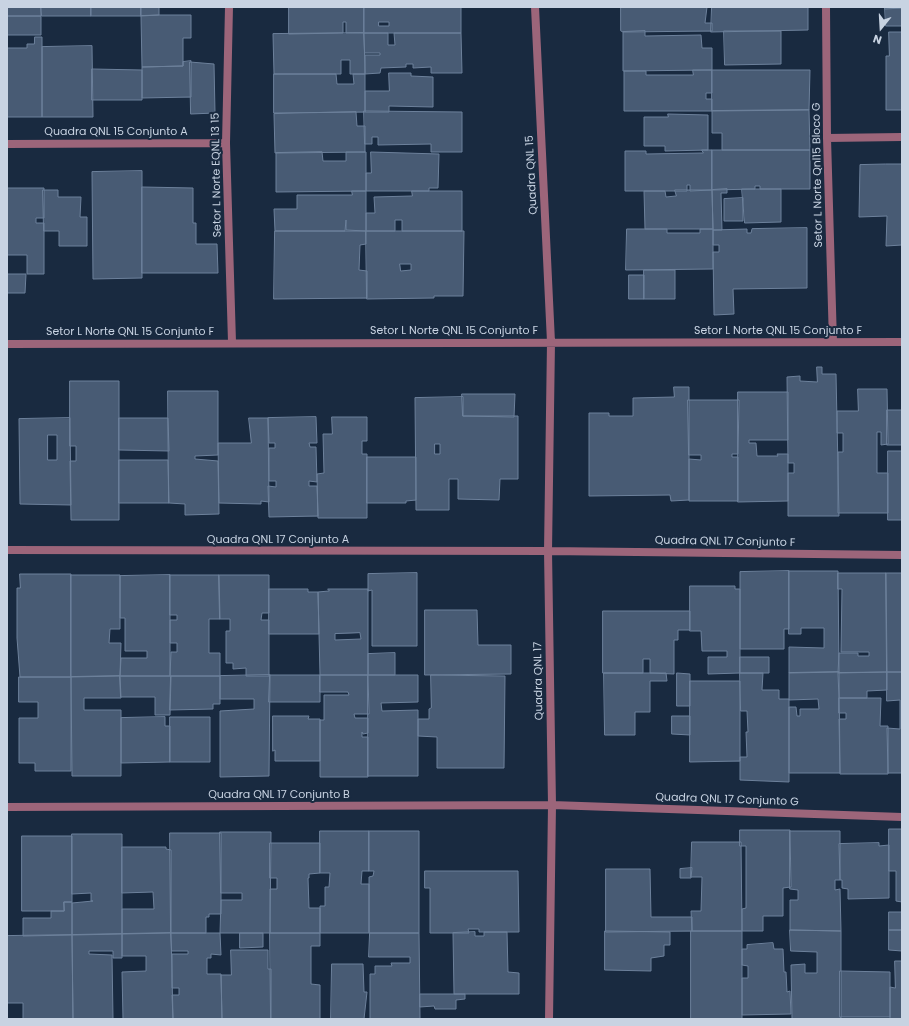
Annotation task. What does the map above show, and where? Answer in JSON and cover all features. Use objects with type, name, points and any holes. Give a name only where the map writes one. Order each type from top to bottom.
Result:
[{"type":"street","name":"Setor L Norte EQNL 13 15","points":[[229,7],[226,143],[232,342]]},
{"type":"street","name":"Quadra QNL 15","points":[[535,7],[551,342]]},
{"type":"street","name":"Setor L Norte Qnl15 Bloco G","points":[[826,7],[827,138],[833,342]]},
{"type":"street","points":[[827,138],[902,137]]},
{"type":"street","name":"Quadra QNL 15 Conjunto A","points":[[7,144],[226,143]]},
{"type":"street","name":"Setor L Norte QNL 15 Conjunto F","points":[[7,344],[232,342],[902,342]]},
{"type":"street","name":"Quadra QNL 17","points":[[549,1019],[552,805],[548,551],[551,342]]},
{"type":"street","name":"Quadra QNL 17 Conjunto A","points":[[7,550],[548,551]]},
{"type":"street","name":"Quadra QNL 17 Conjunto F","points":[[548,551],[902,555]]},
{"type":"street","name":"Quadra QNL 17 Conjunto B","points":[[7,807],[552,805]]},
{"type":"street","name":"Quadra QNL 17 Conjunto G","points":[[552,805],[902,816]]},
{"type":"building","points":[[7,7],[41,7],[41,16],[7,16]]},
{"type":"building","points":[[41,7],[91,7],[91,16],[42,16]]},
{"type":"building","points":[[91,7],[141,7],[141,16],[91,16]]},
{"type":"building","points":[[141,7],[159,7],[159,15],[141,16]]},
{"type":"building","points":[[289,7],[364,7],[364,33],[346,33],[346,22],[343,22],[343,33],[289,34]]},
{"type":"building","points":[[364,7],[461,7],[461,33],[364,33]],"holes":[[[379,22],[389,22],[389,26],[379,26]]]},
{"type":"building","points":[[621,7],[707,7],[705,23],[712,23],[712,31],[623,32],[621,31]]},
{"type":"building","points":[[712,7],[808,7],[808,30],[711,32]]},
{"type":"building","points":[[885,7],[902,7],[902,8],[885,9]]},
{"type":"building","points":[[885,8],[902,8],[902,26],[886,26]]},
{"type":"building","points":[[191,15],[191,38],[183,38],[183,66],[142,67],[141,16]]},
{"type":"building","points":[[7,16],[41,16],[41,35],[7,35]]},
{"type":"building","points":[[645,31],[645,36],[701,35],[702,48],[712,48],[712,70],[623,71],[623,32]]},
{"type":"building","points":[[724,31],[781,31],[781,64],[725,65]]},
{"type":"building","points":[[889,32],[902,32],[902,110],[886,110],[886,56],[889,56]]},
{"type":"building","points":[[364,33],[388,33],[388,45],[395,45],[394,33],[461,33],[462,73],[431,73],[431,67],[413,68],[413,64],[406,64],[406,67],[381,68],[380,73],[365,74],[365,55],[380,55],[380,53],[365,53]]},
{"type":"building","points":[[364,33],[365,74],[350,74],[350,60],[341,60],[341,74],[274,74],[273,34]]},
{"type":"building","points":[[35,37],[42,37],[42,117],[7,117],[7,48],[27,48],[27,44],[34,44]]},
{"type":"building","points":[[92,46],[93,117],[42,117],[42,47]]},
{"type":"building","points":[[191,61],[191,97],[142,98],[142,67],[183,66],[183,62]]},
{"type":"building","points":[[190,62],[214,64],[215,113],[191,114]]},
{"type":"building","points":[[92,69],[142,70],[142,100],[92,100]]},
{"type":"building","points":[[693,70],[712,70],[712,93],[706,93],[706,99],[712,99],[712,111],[624,111],[624,71],[646,71],[646,75],[693,75]]},
{"type":"building","points":[[712,70],[810,70],[809,110],[712,111]]},
{"type":"building","points":[[389,73],[411,73],[411,76],[433,77],[433,107],[389,106],[389,112],[365,112],[365,91],[389,91]]},
{"type":"building","points":[[274,74],[336,74],[337,84],[354,84],[353,74],[365,74],[365,112],[274,113]]},
{"type":"building","points":[[809,110],[810,150],[722,150],[722,133],[712,133],[712,111]]},
{"type":"building","points":[[364,111],[462,112],[462,152],[431,152],[431,144],[378,145],[378,137],[372,137],[372,144],[365,144]]},
{"type":"building","points":[[356,112],[357,126],[365,126],[365,152],[275,153],[274,114]]},
{"type":"building","points":[[668,114],[708,115],[708,150],[665,151],[665,146],[644,146],[644,117],[668,117]]},
{"type":"building","points":[[702,150],[712,150],[712,190],[690,191],[690,185],[687,185],[687,191],[625,191],[625,151],[646,151],[646,154],[703,153]]},
{"type":"building","points":[[712,150],[810,150],[810,189],[760,189],[760,186],[755,186],[755,189],[712,190]]},
{"type":"building","points":[[322,152],[323,161],[346,161],[346,152],[366,152],[366,191],[276,192],[276,153]]},
{"type":"building","points":[[371,152],[439,154],[438,188],[429,188],[429,191],[366,191],[366,173],[371,173]]},
{"type":"building","points":[[902,164],[902,245],[886,246],[887,216],[859,217],[860,165]]},
{"type":"building","points":[[142,171],[142,278],[93,279],[92,172]]},
{"type":"building","points":[[142,187],[193,188],[193,223],[196,223],[196,244],[217,244],[218,273],[142,273]]},
{"type":"building","points":[[7,188],[44,188],[44,218],[36,218],[36,223],[44,223],[44,274],[27,274],[27,255],[7,255]]},
{"type":"building","points":[[727,189],[727,193],[721,193],[722,230],[713,230],[712,190]]},
{"type":"building","points":[[742,189],[781,189],[781,222],[745,223]]},
{"type":"building","points":[[43,190],[58,190],[58,197],[81,197],[80,217],[87,217],[87,246],[59,246],[59,231],[44,231]]},
{"type":"building","points":[[675,190],[712,190],[713,229],[645,229],[644,191],[665,191],[666,197],[676,196]]},
{"type":"building","points":[[352,191],[366,191],[366,231],[346,230],[346,220],[345,231],[275,231],[274,209],[297,209],[297,195],[352,195]]},
{"type":"building","points":[[412,191],[462,191],[462,231],[402,231],[402,220],[395,220],[395,231],[366,231],[366,213],[375,213],[374,197],[412,196]]},
{"type":"building","points":[[743,198],[743,221],[724,221],[724,199]]},
{"type":"building","points":[[807,228],[807,288],[733,289],[734,314],[714,315],[713,252],[719,252],[719,245],[713,245],[713,230],[747,229],[747,233],[751,233],[752,229]]},
{"type":"building","points":[[627,229],[667,229],[667,233],[700,233],[700,229],[713,229],[713,269],[626,270]]},
{"type":"building","points":[[275,231],[366,231],[366,244],[360,245],[359,270],[367,271],[367,298],[274,299]]},
{"type":"building","points":[[366,231],[464,231],[463,296],[367,299]],"holes":[[[400,264],[411,264],[411,270],[401,271]]]},
{"type":"building","points":[[644,270],[675,270],[675,299],[644,299]]},
{"type":"building","points":[[7,274],[26,274],[25,293],[7,293]]},
{"type":"building","points":[[629,275],[644,275],[644,299],[629,299]]},
{"type":"building","points":[[817,367],[822,367],[822,374],[836,374],[839,516],[788,516],[788,473],[794,473],[794,463],[788,463],[787,377],[800,376],[800,381],[817,382]]},
{"type":"building","points":[[70,381],[119,381],[119,520],[71,520],[70,461],[76,461],[76,446],[70,446]]},
{"type":"building","points":[[674,387],[689,387],[689,500],[671,501],[670,495],[589,496],[589,413],[609,413],[609,416],[633,416],[633,398],[674,397]]},
{"type":"building","points":[[858,389],[887,389],[888,444],[881,445],[881,432],[877,432],[877,473],[888,473],[888,513],[838,513],[838,452],[843,452],[843,433],[837,433],[837,411],[858,411]]},
{"type":"building","points":[[168,391],[218,391],[218,455],[195,456],[195,459],[218,461],[219,514],[185,515],[185,504],[169,503]]},
{"type":"building","points":[[738,392],[788,392],[788,440],[749,440],[749,443],[756,443],[757,456],[778,456],[777,454],[788,454],[788,501],[738,502]]},
{"type":"building","points":[[462,394],[515,394],[514,417],[463,416]]},
{"type":"building","points":[[463,397],[463,416],[518,416],[518,479],[500,479],[499,500],[458,499],[458,479],[449,479],[449,510],[416,510],[415,398]],"holes":[[[435,444],[440,444],[440,454],[435,454]]]},
{"type":"building","points":[[688,400],[739,400],[738,454],[732,454],[732,457],[738,457],[738,501],[689,501],[689,459],[701,460],[701,455],[689,455]]},
{"type":"building","points":[[887,410],[902,410],[902,445],[887,445]]},
{"type":"building","points":[[316,417],[317,443],[309,443],[310,447],[316,447],[317,482],[309,481],[309,486],[317,486],[318,516],[269,517],[268,486],[276,487],[276,481],[269,481],[269,448],[275,448],[275,443],[269,443],[268,418]]},
{"type":"building","points":[[332,417],[367,417],[367,441],[362,441],[362,454],[367,454],[367,518],[318,518],[317,474],[324,473],[323,434],[332,434]]},
{"type":"building","points":[[70,418],[71,505],[20,504],[19,419]],"holes":[[[48,435],[57,435],[57,460],[48,460]]]},
{"type":"building","points":[[119,418],[168,418],[169,451],[119,450]]},
{"type":"building","points":[[249,418],[268,418],[269,502],[261,501],[261,504],[219,503],[218,443],[251,443]]},
{"type":"building","points":[[888,451],[902,451],[902,520],[888,520]]},
{"type":"building","points":[[367,457],[416,457],[416,500],[406,501],[406,503],[367,503]]},
{"type":"building","points":[[119,460],[168,460],[169,503],[119,503]]},
{"type":"building","points":[[789,571],[838,571],[839,672],[789,673],[789,647],[824,648],[824,628],[801,628],[801,634],[789,634]]},
{"type":"building","points":[[789,571],[789,629],[784,629],[784,649],[740,649],[740,572]]},
{"type":"building","points":[[417,573],[417,646],[372,646],[372,590],[368,591],[368,574]]},
{"type":"building","points":[[838,573],[886,573],[887,672],[838,673],[839,653],[858,653],[858,656],[869,656],[869,652],[841,652],[842,589],[838,589]]},
{"type":"building","points":[[886,573],[902,573],[902,672],[887,672]]},
{"type":"building","points":[[20,574],[71,574],[71,677],[20,677],[17,638],[17,588],[20,588]]},
{"type":"building","points":[[71,575],[120,575],[120,629],[110,629],[109,643],[121,643],[120,676],[71,677]]},
{"type":"building","points":[[170,575],[219,575],[220,619],[209,619],[209,653],[220,653],[220,676],[170,676],[171,652],[177,652],[177,643],[170,643],[170,620],[177,620],[177,615],[170,615]]},
{"type":"building","points":[[170,575],[170,676],[120,676],[121,658],[147,658],[147,651],[125,651],[125,618],[120,618],[120,576]]},
{"type":"building","points":[[219,575],[269,575],[269,613],[262,613],[261,620],[269,620],[269,676],[246,676],[246,668],[233,669],[233,663],[226,663],[226,631],[230,631],[230,619],[220,619]]},
{"type":"building","points":[[690,586],[735,586],[735,589],[740,589],[740,673],[708,674],[708,657],[727,657],[727,651],[702,651],[701,631],[690,631]]},
{"type":"building","points":[[269,589],[308,589],[308,592],[318,592],[319,634],[269,634]]},
{"type":"building","points":[[328,589],[368,589],[368,675],[320,675],[318,592],[329,591]],"holes":[[[360,633],[361,639],[335,640],[335,634]]]},
{"type":"building","points":[[425,610],[477,610],[478,645],[511,645],[511,674],[425,675]]},
{"type":"building","points":[[603,611],[690,611],[690,630],[678,630],[678,640],[674,640],[674,674],[650,673],[650,659],[643,659],[643,673],[603,673]]},
{"type":"building","points":[[395,653],[395,675],[368,675],[368,654]]},
{"type":"building","points":[[740,657],[769,657],[769,673],[740,673]]},
{"type":"building","points":[[839,672],[840,773],[789,773],[789,707],[796,707],[797,716],[800,716],[800,709],[819,709],[818,699],[789,700],[789,673]]},
{"type":"building","points":[[887,672],[887,690],[867,691],[867,698],[839,698],[838,673]]},
{"type":"building","points":[[887,672],[902,672],[902,773],[888,773],[887,728],[900,729],[900,700],[887,701]]},
{"type":"building","points":[[604,673],[666,673],[667,681],[650,681],[650,712],[635,712],[635,735],[605,735]]},
{"type":"building","points":[[677,673],[690,674],[690,706],[677,706]]},
{"type":"building","points":[[740,673],[763,673],[762,690],[779,690],[779,699],[789,699],[789,782],[740,780],[740,757],[747,757],[746,732],[748,732],[747,711],[741,711]]},
{"type":"building","points":[[270,675],[269,776],[220,777],[220,711],[254,709],[254,699],[220,699],[220,676]]},
{"type":"building","points":[[270,675],[320,675],[320,702],[269,702]]},
{"type":"building","points":[[320,675],[368,675],[369,714],[354,714],[355,718],[368,718],[368,733],[363,734],[362,732],[362,737],[368,737],[368,777],[320,777],[320,720],[324,720],[324,695],[349,695],[348,692],[320,692]]},
{"type":"building","points":[[368,675],[418,675],[418,702],[381,703],[382,711],[418,710],[418,776],[368,776]]},
{"type":"building","points":[[431,675],[505,676],[504,768],[437,768],[437,737],[418,736],[418,719],[429,719],[429,709],[431,708]]},
{"type":"building","points":[[120,676],[121,698],[84,698],[84,710],[121,710],[121,776],[72,776],[71,677]]},
{"type":"building","points":[[120,676],[171,676],[170,715],[155,715],[155,697],[121,697]]},
{"type":"building","points":[[171,676],[220,676],[220,704],[213,704],[213,709],[170,710]]},
{"type":"building","points":[[19,677],[71,677],[71,771],[35,771],[35,763],[19,763],[19,718],[38,718],[38,702],[19,702]]},
{"type":"building","points":[[690,681],[740,681],[740,761],[690,762]]},
{"type":"building","points":[[839,698],[881,698],[880,726],[888,726],[888,774],[840,774],[839,719],[846,719],[846,713],[839,713]]},
{"type":"building","points":[[273,716],[309,716],[308,719],[320,719],[320,761],[275,761],[275,750],[273,751]]},
{"type":"building","points":[[672,716],[690,716],[690,735],[672,734]]},
{"type":"building","points":[[165,717],[165,726],[170,726],[170,762],[121,763],[121,718]]},
{"type":"building","points":[[170,717],[210,717],[210,762],[170,762]]},
{"type":"building","points":[[889,829],[902,829],[902,902],[896,901],[896,871],[889,871]]},
{"type":"building","points":[[740,830],[790,830],[791,887],[783,888],[783,916],[763,916],[763,931],[742,931],[742,909],[746,908],[746,846],[740,846]]},
{"type":"building","points":[[320,831],[369,831],[369,871],[362,871],[361,884],[369,884],[369,933],[320,933],[320,906],[325,906],[325,887],[329,887],[330,873],[320,873]]},
{"type":"building","points":[[369,831],[419,831],[419,933],[369,933],[369,877],[373,876],[374,871],[369,871]]},
{"type":"building","points":[[790,831],[840,831],[840,880],[835,880],[835,890],[840,889],[841,931],[790,930],[790,900],[798,900],[798,890],[790,889]]},
{"type":"building","points":[[220,832],[271,832],[270,933],[220,933],[221,900],[242,900],[242,893],[221,893]]},
{"type":"building","points":[[170,833],[221,833],[221,914],[209,914],[209,917],[206,917],[206,933],[171,933]]},
{"type":"building","points":[[72,834],[122,834],[122,934],[72,935],[72,903],[93,901],[91,901],[91,893],[72,894]]},
{"type":"building","points":[[22,836],[72,836],[72,902],[64,902],[64,911],[22,911]]},
{"type":"building","points":[[692,842],[741,842],[742,931],[692,931],[691,911],[701,911],[702,877],[691,877]]},
{"type":"building","points":[[270,843],[320,843],[320,873],[309,874],[308,878],[309,908],[320,908],[320,933],[270,933],[270,889],[277,889],[277,878],[270,878]]},
{"type":"building","points":[[879,843],[879,846],[889,845],[889,898],[848,899],[848,889],[842,888],[842,880],[840,880],[839,844]]},
{"type":"building","points":[[122,847],[166,847],[166,849],[171,850],[171,933],[122,934],[122,909],[154,909],[153,892],[122,893]]},
{"type":"building","points":[[692,868],[691,878],[680,878],[680,869]]},
{"type":"building","points":[[606,869],[650,869],[651,917],[692,917],[692,931],[606,932]]},
{"type":"building","points":[[425,871],[518,871],[519,932],[479,932],[479,929],[468,929],[469,933],[430,933],[430,888],[425,888]]},
{"type":"building","points":[[64,902],[72,902],[72,935],[23,936],[23,918],[51,918],[51,911],[64,911]]},
{"type":"building","points":[[889,912],[902,912],[902,930],[889,930]]},
{"type":"building","points":[[790,930],[841,931],[841,1019],[792,1019],[791,965],[805,964],[805,973],[817,973],[817,952],[791,951]]},
{"type":"building","points":[[889,930],[902,930],[902,951],[889,950]]},
{"type":"building","points":[[605,931],[670,932],[670,945],[664,945],[664,956],[651,958],[651,971],[605,970]]},
{"type":"building","points":[[691,931],[742,931],[742,1019],[691,1019]]},
{"type":"building","points":[[475,932],[475,936],[484,936],[484,932],[507,932],[508,972],[519,973],[519,994],[454,994],[453,933]]},
{"type":"building","points":[[171,933],[173,1019],[123,1019],[122,972],[146,971],[146,956],[122,956],[122,934]]},
{"type":"building","points":[[171,933],[220,933],[221,955],[211,954],[211,958],[207,958],[207,974],[221,974],[222,1019],[173,1019],[172,995],[179,995],[179,988],[172,988],[172,954],[188,954],[188,951],[172,951]]},
{"type":"building","points":[[240,933],[263,933],[263,947],[240,948]]},
{"type":"building","points":[[270,933],[320,933],[320,946],[311,946],[311,984],[320,985],[320,1019],[271,1019]]},
{"type":"building","points":[[370,933],[419,933],[420,1019],[370,1019],[370,974],[375,974],[375,966],[392,966],[391,963],[410,963],[410,957],[369,957]]},
{"type":"building","points":[[122,934],[122,958],[113,958],[113,951],[89,951],[89,954],[112,955],[113,1019],[73,1019],[72,935]]},
{"type":"building","points":[[72,935],[73,1019],[23,1019],[23,1003],[7,1003],[7,936]]},
{"type":"building","points":[[773,943],[774,949],[783,949],[787,992],[790,991],[791,1014],[742,1015],[742,978],[748,978],[748,966],[742,965],[742,949],[747,949],[747,945]]},
{"type":"building","points":[[231,950],[268,950],[268,969],[271,969],[271,1019],[222,1019],[221,975],[231,975]]},
{"type":"building","points":[[895,961],[902,961],[902,1019],[890,1019],[890,987],[895,988]]},
{"type":"building","points":[[332,964],[363,964],[364,992],[367,992],[364,1019],[331,1019]]},
{"type":"building","points":[[840,971],[890,972],[890,1017],[840,1017]]},
{"type":"building","points":[[420,994],[465,994],[465,999],[456,1000],[456,1009],[435,1009],[434,1006],[420,1007]]}]
